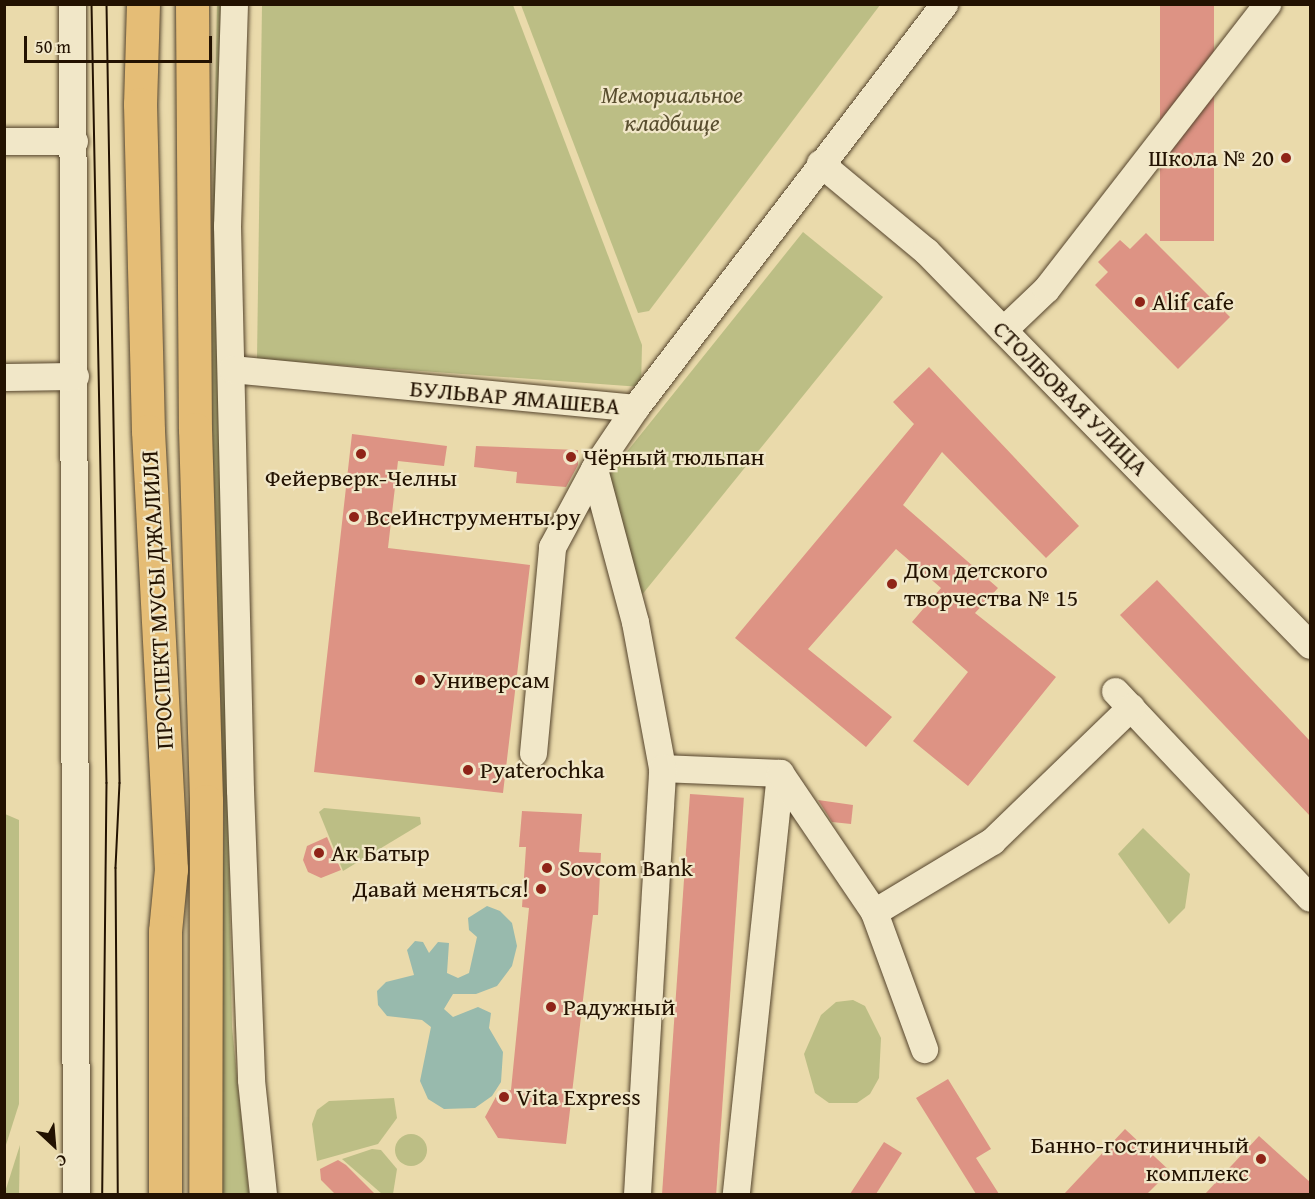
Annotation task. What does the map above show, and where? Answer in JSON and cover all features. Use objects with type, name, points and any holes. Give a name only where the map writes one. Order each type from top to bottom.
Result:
[{"type":"main road","name":"ПРОСПЕКТ МУСЫ ДЖАЛИЛЯ","points":[[143,4],[140,104],[148,431],[171,869],[165,931],[165,1194]]},
{"type":"main road","name":"ПРОСПЕКТ МУСЫ ДЖАЛИЛЯ","points":[[192,4],[195,418],[206,801],[205,1194]]},
{"type":"street","points":[[72,4],[76,1194]]},
{"type":"street","points":[[234,4],[227,226],[240,790],[251,1080],[263,1194]]},
{"type":"street","name":"БУЛЬВАР ЯМАШЕВА","points":[[232,369],[635,408],[820,163],[944,4]]},
{"type":"street","points":[[1003,330],[1046,289],[1267,4]]},
{"type":"street","points":[[4,141],[74,141]]},
{"type":"street","name":"СТОЛБОВАЯ УЛИЦА","points":[[820,163],[926,251],[1311,645]]},
{"type":"street","points":[[4,377],[75,376]]},
{"type":"street","points":[[532,753],[552,547],[594,468],[635,408]]},
{"type":"street","points":[[594,468],[635,622],[662,768],[637,1194]]},
{"type":"street","points":[[874,912],[992,841],[1123,699],[1311,898]]},
{"type":"street","points":[[662,768],[780,773]]},
{"type":"street","points":[[780,773],[874,912],[924,1049]]},
{"type":"street","points":[[736,1194],[780,773]]},
{"type":"green space","points":[[217,5],[225,5],[220,352],[232,1027],[249,1194],[218,1194],[224,819],[210,355]]},
{"type":"green space","points":[[262,5],[513,5],[642,345],[641,387],[257,359]]},
{"type":"green space","name":"Мемориальное кладбище","points":[[521,5],[880,5],[649,311],[638,313]]},
{"type":"green space","points":[[803,232],[883,297],[641,596],[609,474]]},
{"type":"green space","points":[[324,808],[420,817],[421,824],[343,871],[319,812]]},
{"type":"green space","points":[[5,814],[19,820],[19,1104],[5,1148]]},
{"type":"green space","points":[[1143,828],[1190,874],[1185,908],[1169,924],[1118,854]]},
{"type":"green space","points":[[853,1000],[865,1006],[881,1038],[879,1078],[870,1094],[857,1103],[829,1103],[815,1093],[804,1054],[821,1015],[836,1002]]},
{"type":"green space","points":[[394,1098],[397,1118],[378,1144],[317,1161],[312,1124],[317,1110],[329,1101]]},
{"type":"green space","points":[[411,1134],[423,1138],[427,1150],[423,1162],[411,1166],[399,1162],[395,1150],[399,1138]]},
{"type":"green space","points":[[20,1145],[19,1194],[5,1194],[5,1192]]},
{"type":"green space","points":[[372,1149],[381,1150],[397,1169],[393,1194],[382,1194],[342,1159]]},
{"type":"shaded area","points":[[487,906],[500,911],[512,923],[517,946],[512,966],[497,986],[476,994],[453,994],[444,1009],[453,1017],[478,1007],[491,1013],[489,1028],[503,1052],[501,1082],[492,1096],[475,1108],[444,1109],[428,1099],[420,1081],[431,1027],[422,1020],[387,1016],[378,1005],[377,991],[386,982],[414,975],[407,950],[415,941],[423,942],[429,953],[438,942],[449,943],[447,973],[458,978],[469,973],[477,937],[469,930],[468,918]]},
{"type":"building","points":[[1160,4],[1214,4],[1214,241],[1160,241]]},
{"type":"building","points":[[1146,233],[1230,317],[1178,369],[1095,285],[1108,272],[1098,262],[1120,240],[1130,249]]},
{"type":"building","points":[[929,367],[1079,526],[1046,558],[942,452],[903,505],[998,588],[975,613],[1056,677],[968,786],[913,741],[968,672],[912,622],[941,588],[896,549],[808,649],[892,717],[866,747],[735,638],[914,424],[893,402]]},
{"type":"building","name":"Универсам","points":[[352,434],[447,446],[444,466],[398,461],[388,548],[530,565],[503,793],[314,772]]},
{"type":"building","points":[[476,446],[578,450],[578,465],[566,487],[516,483],[517,472],[474,467]]},
{"type":"building","points":[[1157,580],[1311,742],[1311,817],[1120,615]]},
{"type":"building","points":[[690,794],[744,798],[716,1194],[662,1194]]},
{"type":"building","points":[[818,800],[853,805],[851,824],[832,822]]},
{"type":"building","name":"Радужный","points":[[522,811],[582,814],[579,852],[601,853],[598,915],[593,915],[566,1144],[498,1138],[485,1117],[498,1093],[511,1090],[529,908],[522,907],[526,847],[519,847]]},
{"type":"building","name":"Ак Батыр","points":[[327,837],[341,870],[321,878],[308,872],[303,860],[307,846]]},
{"type":"building","points":[[948,1079],[991,1149],[976,1158],[999,1194],[976,1194],[916,1098]]},
{"type":"building","points":[[1125,1129],[1170,1171],[1147,1194],[1064,1194]]},
{"type":"building","name":"Банно-гостиничный комплекс","points":[[1259,1136],[1311,1183],[1311,1194],[1205,1194]]},
{"type":"building","points":[[884,1142],[902,1153],[876,1194],[850,1194]]},
{"type":"building","points":[[338,1160],[375,1194],[335,1194],[321,1180],[320,1169]]},
{"type":"tram line","points":[[92,4],[107,783],[103,1194]]},
{"type":"tram line","points":[[107,4],[120,783],[116,868],[118,1194]]},
{"type":"place","name":"Школа № 20","points":[[1286,158]]},
{"type":"place","name":"Alif cafe","points":[[1140,302]]},
{"type":"place","name":"Фейерверк-Челны","points":[[361,454]]},
{"type":"place","name":"Чёрный тюльпан","points":[[571,457]]},
{"type":"place","name":"ВсеИнструменты.ру","points":[[354,517]]},
{"type":"place","name":"Дом детского творчества № 15","points":[[892,584]]},
{"type":"place","name":"Универсам","points":[[420,680]]},
{"type":"place","name":"Pyaterochka","points":[[468,770]]},
{"type":"place","name":"Ак Батыр","points":[[319,853]]},
{"type":"place","name":"Sovcom Bank","points":[[547,868]]},
{"type":"place","name":"Давай меняться!","points":[[541,889]]},
{"type":"place","name":"Радужный","points":[[551,1007]]},
{"type":"place","name":"Vita Express","points":[[504,1097]]},
{"type":"place","name":"Банно-гостиничный комплекс","points":[[1261,1159]]}]
